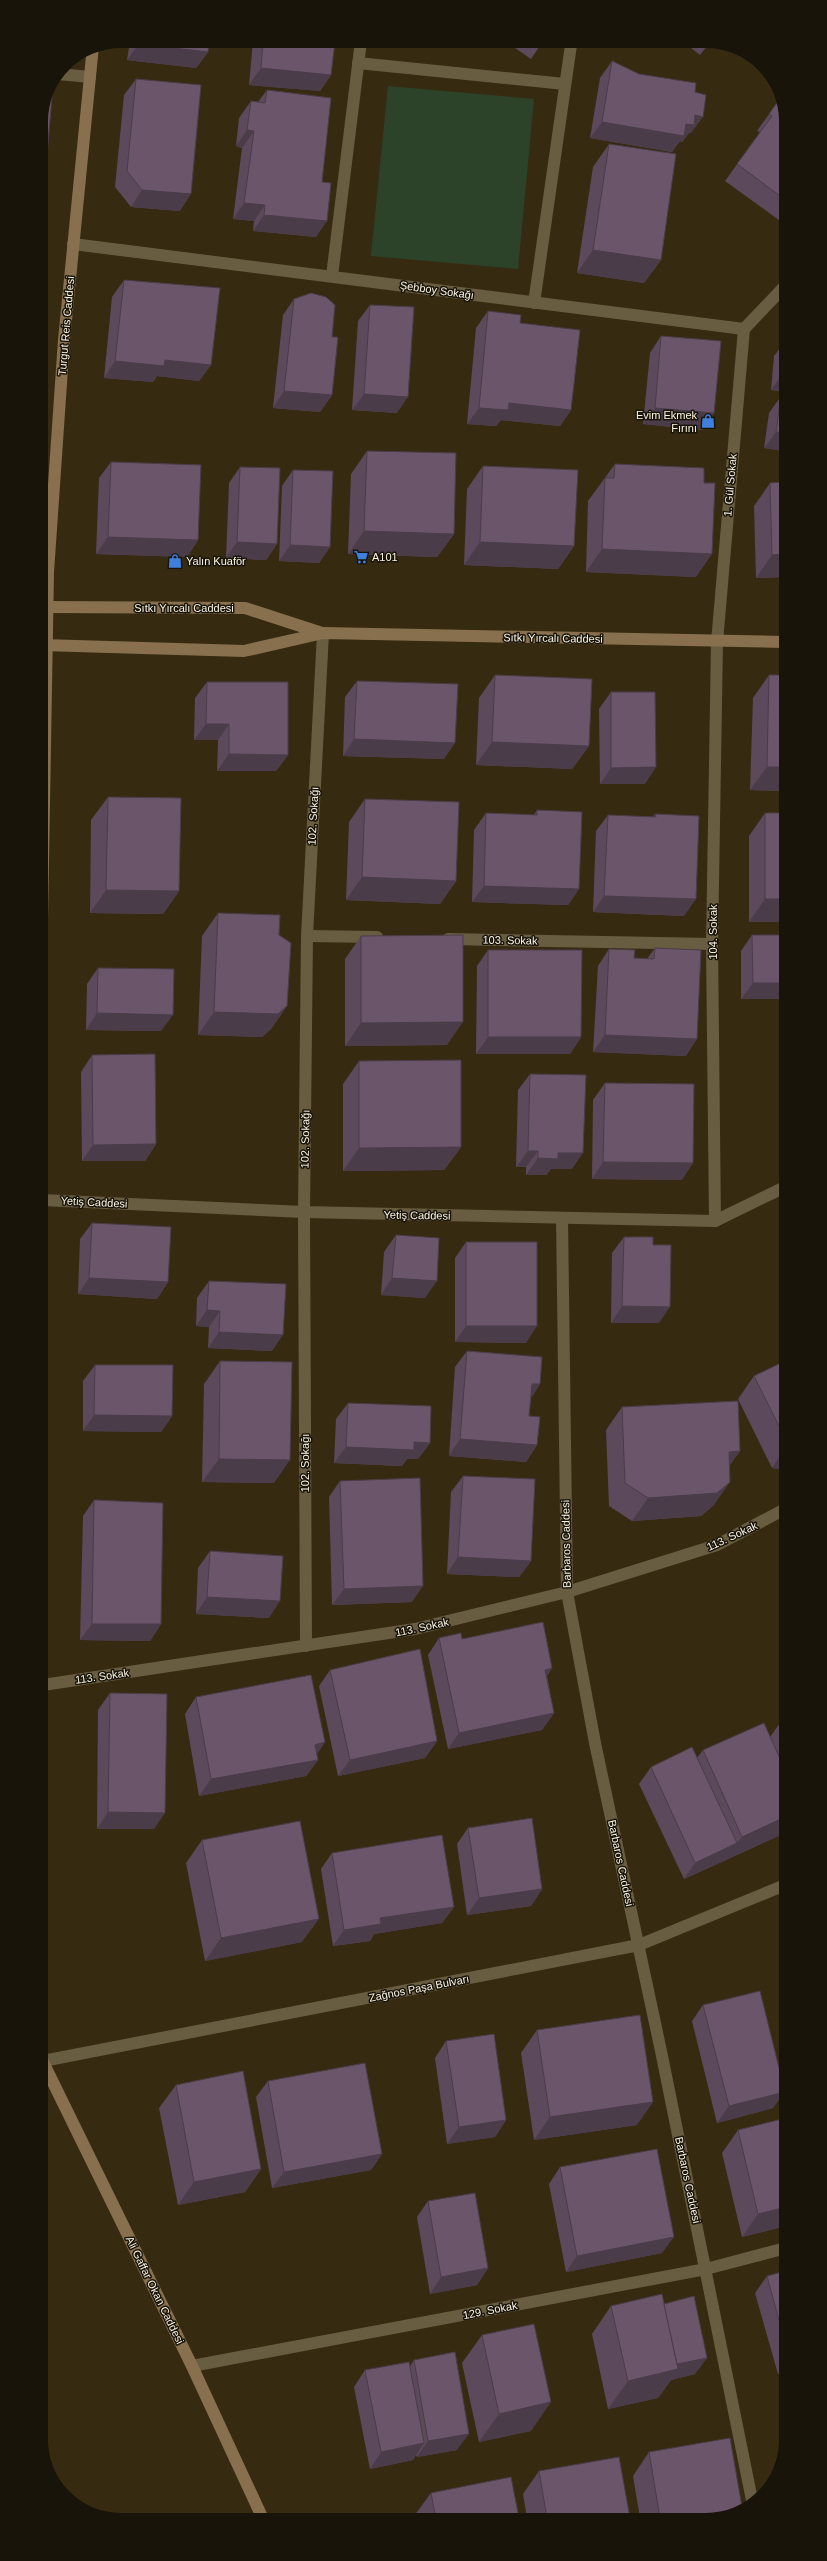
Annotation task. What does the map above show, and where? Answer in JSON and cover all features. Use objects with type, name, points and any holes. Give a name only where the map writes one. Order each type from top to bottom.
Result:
[{"type":"main road","name":"Turgut Reis Caddesi","points":[[48,554],[64,340],[93,54]]},
{"type":"main road","name":"Sıtkı Yırcalı Caddesi","points":[[48,607],[245,608],[323,633]]},
{"type":"main road","name":"Sıtkı Yırcalı Caddesi","points":[[48,645],[244,651],[323,633],[717,642],[779,642]]},
{"type":"main road","name":"Ali Gaffar Okan Caddesi","points":[[48,2072],[192,2366],[260,2513]]},
{"type":"street","points":[[332,276],[360,48]]},
{"type":"street","points":[[534,303],[571,48]]},
{"type":"street","points":[[358,63],[565,84]]},
{"type":"street","points":[[65,75],[90,77]]},
{"type":"street","name":"Şebboy Sokağı","points":[[73,244],[744,329]]},
{"type":"street","points":[[744,329],[779,293]]},
{"type":"street","name":"1. Gül Sokak","points":[[717,642],[744,329]]},
{"type":"street","name":"102. Sokağı","points":[[306,1646],[304,1212],[307,936],[323,633]]},
{"type":"street","name":"104. Sokak","points":[[715,1221],[712,944],[717,642]]},
{"type":"street","points":[[307,936],[387,938]]},
{"type":"street","name":"103. Sokak","points":[[434,939],[712,944]]},
{"type":"street","name":"Yetiş Caddesi","points":[[48,1200],[304,1212],[715,1221],[779,1190]]},
{"type":"street","name":"Barbaros Caddesi","points":[[562,1218],[567,1592],[595,1743],[639,1945],[751,2497]]},
{"type":"street","name":"113. Sokak","points":[[48,1684],[415,1630],[567,1592],[717,1545],[779,1513]]},
{"type":"street","name":"Zağnos Paşa Bulvarı","points":[[48,2061],[639,1945],[779,1887]]},
{"type":"street","name":"129. Sokak","points":[[192,2366],[706,2269],[779,2250]]},
{"type":"green space","points":[[388,86],[534,99],[518,269],[371,256]]},
{"type":"building","points":[[174,48],[208,48],[208,52]]},
{"type":"building","points":[[262,48],[334,48],[331,75],[261,68]]},
{"type":"building","points":[[612,61],[639,74],[696,83],[695,92],[706,95],[703,117],[695,115],[694,125],[686,124],[684,136],[602,122]]},
{"type":"building","points":[[136,79],[201,85],[191,194],[142,190],[127,171]]},
{"type":"building","points":[[267,90],[331,98],[322,182],[331,183],[327,221],[264,215],[265,205],[244,203],[254,131],[247,130],[251,101],[265,103]]},
{"type":"building","points":[[52,98],[48,143],[49,107]]},
{"type":"building","points":[[777,103],[779,121],[779,195],[737,164],[772,116],[769,114]]},
{"type":"building","points":[[609,144],[676,154],[661,260],[593,250]]},
{"type":"building","points":[[124,280],[220,288],[211,365],[165,360],[164,366],[115,361]]},
{"type":"building","points":[[311,293],[326,297],[335,305],[332,337],[338,337],[332,395],[284,391],[294,299]]},
{"type":"building","points":[[370,305],[414,307],[408,397],[364,394]]},
{"type":"building","points":[[488,311],[521,315],[520,323],[580,330],[571,410],[509,403],[508,410],[479,408]]},
{"type":"building","points":[[661,336],[721,341],[714,413],[655,408]]},
{"type":"building","points":[[779,410],[779,432],[776,432]]},
{"type":"building","points":[[367,451],[456,453],[454,534],[364,531]]},
{"type":"building","points":[[111,462],[201,465],[198,540],[108,537]]},
{"type":"building","points":[[615,464],[704,468],[704,483],[715,483],[712,554],[602,549],[605,478],[614,478]]},
{"type":"building","points":[[483,466],[578,470],[574,546],[480,542]]},
{"type":"building","points":[[240,467],[280,468],[277,544],[237,542]]},
{"type":"building","points":[[293,470],[333,471],[330,547],[290,545]]},
{"type":"building","points":[[779,482],[779,554],[772,555],[770,483]]},
{"type":"building","points":[[495,675],[592,679],[589,746],[492,742]]},
{"type":"building","points":[[769,675],[779,675],[779,767],[767,767]]},
{"type":"building","points":[[357,681],[458,684],[455,743],[354,739]]},
{"type":"building","points":[[207,682],[288,682],[288,755],[229,754],[229,724],[206,724]]},
{"type":"building","points":[[611,692],[655,692],[656,767],[611,768]]},
{"type":"building","points":[[108,797],[181,798],[179,891],[106,890]]},
{"type":"building","points":[[365,799],[459,802],[456,881],[362,877]]},
{"type":"building","points":[[537,810],[582,812],[579,889],[484,886],[486,813],[537,815]]},
{"type":"building","points":[[765,813],[779,813],[779,899],[765,899]]},
{"type":"building","points":[[655,814],[699,816],[696,899],[604,896],[608,815],[656,817]]},
{"type":"building","points":[[218,913],[280,915],[279,935],[291,943],[287,1006],[278,1014],[214,1012]]},
{"type":"building","points":[[463,935],[463,1022],[361,1023],[361,936]]},
{"type":"building","points":[[752,935],[779,935],[779,983],[753,983]]},
{"type":"building","points":[[655,948],[701,950],[697,1039],[605,1035],[609,949],[635,950],[634,958],[654,959]]},
{"type":"building","points":[[488,950],[582,950],[581,1037],[488,1037]]},
{"type":"building","points":[[98,968],[174,969],[173,1015],[97,1013]]},
{"type":"building","points":[[155,1054],[156,1144],[93,1145],[92,1055]]},
{"type":"building","points":[[461,1060],[461,1147],[359,1148],[359,1061]]},
{"type":"building","points":[[530,1074],[586,1075],[583,1153],[558,1153],[558,1159],[538,1158],[538,1151],[528,1151]]},
{"type":"building","points":[[605,1083],[694,1084],[693,1163],[603,1162]]},
{"type":"building","points":[[92,1223],[171,1227],[168,1282],[89,1278]]},
{"type":"building","points":[[396,1235],[439,1238],[437,1281],[392,1278]]},
{"type":"building","points":[[624,1237],[653,1237],[653,1245],[671,1245],[670,1307],[622,1306]]},
{"type":"building","points":[[466,1242],[537,1242],[537,1326],[466,1326]]},
{"type":"building","points":[[209,1281],[286,1284],[283,1335],[219,1332],[220,1311],[207,1310]]},
{"type":"building","points":[[467,1351],[542,1357],[540,1384],[532,1384],[529,1416],[540,1417],[537,1445],[460,1439]]},
{"type":"building","points":[[220,1361],[292,1362],[290,1460],[219,1459]]},
{"type":"building","points":[[779,1364],[779,1426],[754,1376]]},
{"type":"building","points":[[95,1365],[173,1365],[172,1416],[94,1415]]},
{"type":"building","points":[[738,1401],[740,1451],[729,1452],[730,1482],[717,1493],[648,1498],[625,1483],[622,1407]]},
{"type":"building","points":[[348,1403],[431,1406],[430,1443],[414,1442],[414,1450],[346,1447]]},
{"type":"building","points":[[463,1476],[535,1479],[531,1561],[458,1557]]},
{"type":"building","points":[[420,1478],[423,1586],[344,1589],[340,1481]]},
{"type":"building","points":[[94,1500],[163,1503],[161,1624],[92,1624]]},
{"type":"building","points":[[210,1551],[283,1556],[280,1601],[207,1597]]},
{"type":"building","points":[[543,1622],[552,1668],[545,1670],[554,1713],[459,1733],[439,1638],[461,1633],[462,1639]]},
{"type":"building","points":[[420,1649],[437,1741],[350,1760],[330,1670]]},
{"type":"building","points":[[311,1675],[325,1742],[315,1745],[318,1760],[211,1779],[196,1697]]},
{"type":"building","points":[[110,1693],[167,1694],[165,1813],[108,1812]]},
{"type":"building","points":[[764,1723],[779,1757],[779,1820],[742,1837],[703,1750]]},
{"type":"building","points":[[692,1747],[737,1843],[695,1863],[651,1767]]},
{"type":"building","points":[[532,1818],[542,1889],[479,1898],[468,1828]]},
{"type":"building","points":[[300,1821],[319,1919],[221,1938],[202,1840]]},
{"type":"building","points":[[442,1835],[454,1907],[380,1918],[381,1924],[344,1930],[332,1853]]},
{"type":"building","points":[[760,1991],[779,2068],[779,2094],[729,2106],[703,2005]]},
{"type":"building","points":[[640,2015],[653,2102],[550,2117],[537,2030]]},
{"type":"building","points":[[494,2034],[506,2120],[459,2127],[446,2041]]},
{"type":"building","points":[[365,2063],[382,2154],[284,2172],[268,2081]]},
{"type":"building","points":[[243,2071],[261,2169],[194,2182],[176,2085]]},
{"type":"building","points":[[779,2120],[779,2209],[758,2214],[738,2130]]},
{"type":"building","points":[[657,2149],[674,2237],[577,2256],[560,2167]]},
{"type":"building","points":[[475,2193],[488,2268],[441,2277],[428,2201]]},
{"type":"building","points":[[779,2273],[779,2320],[767,2276]]},
{"type":"building","points":[[662,2294],[678,2369],[628,2381],[611,2306]]},
{"type":"building","points":[[694,2296],[707,2358],[677,2364],[664,2304]]},
{"type":"building","points":[[534,2324],[551,2402],[499,2414],[482,2335]]},
{"type":"building","points":[[455,2352],[469,2434],[428,2441],[414,2360]]},
{"type":"building","points":[[409,2362],[424,2443],[381,2452],[365,2370]]},
{"type":"building","points":[[730,2438],[741,2503],[725,2511],[706,2513],[659,2513],[649,2452]]},
{"type":"building","points":[[619,2457],[629,2513],[546,2513],[539,2471]]},
{"type":"building","points":[[511,2477],[518,2513],[435,2513],[431,2493]]},
{"type":"place","name":"Evim Ekmek Fırını","points":[[708,421]]},
{"type":"place","name":"A101","points":[[361,557]]},
{"type":"place","name":"Yalın Kuaför","points":[[175,561]]}]
